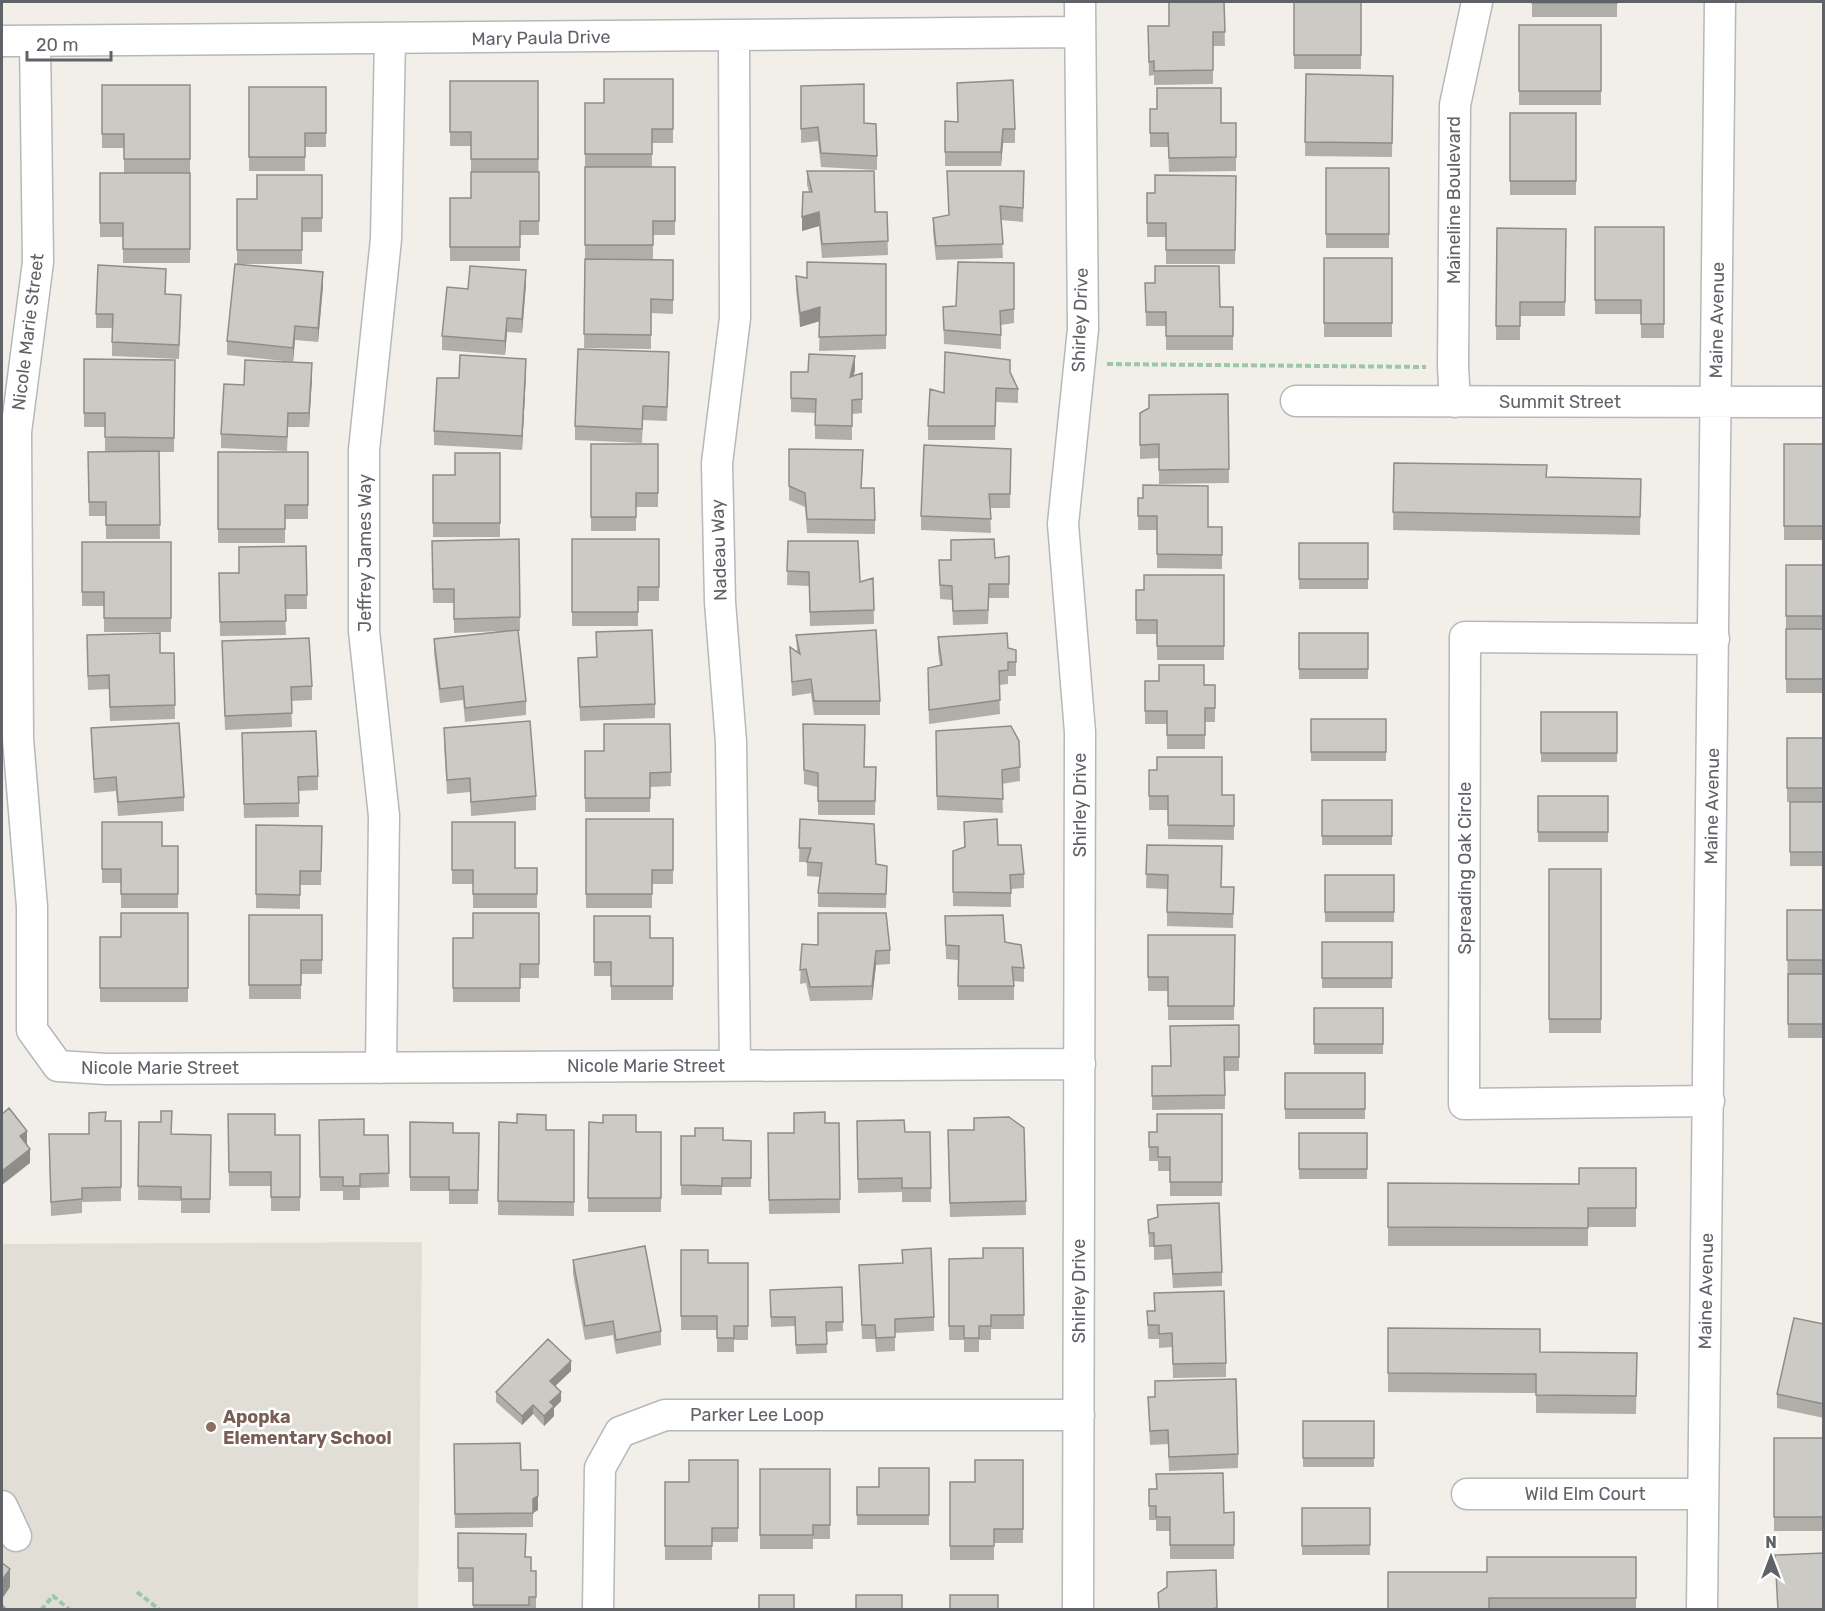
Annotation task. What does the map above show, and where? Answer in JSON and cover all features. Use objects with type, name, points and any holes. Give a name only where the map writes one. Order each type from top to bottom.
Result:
[{"type":"street","name":"Shirley Drive","points":[[1078,1610],[1080,732],[1063,524],[1083,329],[1080,2]]},
{"type":"street","name":"Maineline Boulevard","points":[[1455,402],[1453,367],[1455,105],[1477,2]]},
{"type":"street","name":"Maine Avenue","points":[[1702,1610],[1720,2]]},
{"type":"street","name":"Mary Paula Drive","points":[[2,41],[1080,32]]},
{"type":"street","name":"Nadeau Way","points":[[734,36],[735,318],[717,462],[720,602],[731,742],[735,1065]]},
{"type":"street","name":"Jeffrey James Way","points":[[381,1068],[384,816],[364,631],[364,450],[386,239],[390,39]]},
{"type":"street","name":"Nicole Marie Street","points":[[35,42],[38,262],[16,432],[18,740],[32,907],[32,1030],[58,1066],[106,1069],[1080,1064]]},
{"type":"street","name":"Summit Street","points":[[1296,401],[1824,402]]},
{"type":"street","name":"Spreading Oak Circle","points":[[1709,1101],[1464,1104],[1465,637],[1714,639]]},
{"type":"street","name":"Parker Lee Loop","points":[[598,1610],[600,1468],[620,1432],[665,1415],[1079,1415]]},
{"type":"street","name":"Wild Elm Court","points":[[1467,1494],[1703,1494]]},
{"type":"street","points":[[2,1506],[16,1536]]},
{"type":"path","points":[[1079,363],[1453,367]]},
{"type":"path","points":[[137,1592],[160,1610]]},
{"type":"path","points":[[41,1610],[52,1596],[70,1610]]},
{"type":"shaded area","name":"Apopka Elementary School","points":[[422,1242],[418,1609],[2,1609],[2,1244]]},
{"type":"building","points":[[1169,2],[1224,2],[1225,32],[1213,32],[1213,70],[1154,71],[1154,61],[1149,62],[1148,26],[1169,26]]},
{"type":"building","points":[[1294,2],[1361,2],[1361,55],[1294,55]]},
{"type":"building","points":[[1617,2],[1617,3],[1532,3]]},
{"type":"building","points":[[1519,25],[1601,25],[1601,91],[1519,91]]},
{"type":"building","points":[[1306,74],[1393,76],[1392,143],[1305,142]]},
{"type":"building","points":[[604,79],[673,79],[673,129],[652,129],[652,154],[585,154],[585,103],[604,103]]},
{"type":"building","points":[[1013,80],[1015,129],[1003,129],[1001,152],[945,152],[945,121],[958,122],[957,83]]},
{"type":"building","points":[[450,81],[538,81],[538,159],[471,159],[471,132],[450,132]]},
{"type":"building","points":[[864,84],[864,123],[876,124],[877,156],[821,153],[818,127],[801,129],[801,86]]},
{"type":"building","points":[[102,85],[190,85],[190,159],[124,159],[124,134],[102,134]]},
{"type":"building","points":[[249,87],[326,87],[326,133],[305,133],[305,157],[249,157]]},
{"type":"building","points":[[1157,88],[1221,88],[1221,123],[1236,123],[1236,157],[1169,158],[1168,133],[1150,133],[1150,109],[1157,109]]},
{"type":"building","points":[[1510,113],[1576,113],[1576,181],[1510,181]]},
{"type":"building","points":[[585,167],[675,167],[675,221],[653,221],[653,245],[585,245]]},
{"type":"building","points":[[1326,168],[1389,168],[1389,234],[1326,234]]},
{"type":"building","points":[[807,171],[874,171],[875,212],[887,212],[888,241],[822,244],[819,212],[802,217],[803,192],[812,192]]},
{"type":"building","points":[[947,171],[1024,171],[1023,208],[1000,206],[1003,244],[936,246],[933,218],[949,215]]},
{"type":"building","points":[[471,172],[539,172],[539,221],[520,221],[520,247],[450,247],[450,198],[471,198]]},
{"type":"building","points":[[100,173],[190,173],[190,249],[123,249],[123,223],[100,223]]},
{"type":"building","points":[[257,175],[322,175],[322,218],[302,218],[302,250],[237,250],[237,199],[257,199]]},
{"type":"building","points":[[1155,175],[1236,176],[1235,250],[1166,250],[1166,223],[1147,223],[1147,193],[1155,193]]},
{"type":"building","points":[[1595,227],[1664,227],[1664,324],[1641,324],[1641,300],[1595,300]]},
{"type":"building","points":[[1497,228],[1566,229],[1565,302],[1520,302],[1520,326],[1496,326]]},
{"type":"building","points":[[1324,258],[1392,258],[1392,323],[1324,323]]},
{"type":"building","points":[[585,259],[673,260],[673,300],[651,299],[651,335],[584,334]]},
{"type":"building","points":[[807,262],[886,264],[886,335],[819,337],[820,307],[800,313],[796,276],[807,278]]},
{"type":"building","points":[[958,262],[1014,263],[1014,309],[1000,311],[1001,335],[944,330],[943,307],[956,306]]},
{"type":"building","points":[[235,264],[323,272],[318,328],[295,326],[293,348],[227,341]]},
{"type":"building","points":[[98,265],[166,269],[165,294],[181,295],[179,345],[112,342],[113,314],[96,314]]},
{"type":"building","points":[[470,266],[526,270],[522,319],[507,318],[505,341],[442,336],[447,287],[468,289]]},
{"type":"building","points":[[1155,266],[1219,266],[1220,307],[1233,307],[1233,336],[1166,336],[1166,312],[1146,312],[1145,283],[1155,283]]},
{"type":"building","points":[[578,349],[669,352],[667,407],[643,406],[642,429],[575,426]]},
{"type":"building","points":[[945,352],[1010,360],[1010,372],[1018,389],[996,388],[995,426],[928,426],[930,389],[944,393]]},
{"type":"building","points":[[809,354],[855,356],[850,377],[862,373],[862,399],[852,400],[852,426],[815,425],[816,399],[791,398],[791,372],[808,372]]},
{"type":"building","points":[[460,355],[526,359],[522,436],[434,431],[437,378],[459,378]]},
{"type":"building","points":[[84,359],[175,360],[174,438],[105,437],[105,413],[84,413]]},
{"type":"building","points":[[245,360],[312,363],[309,413],[288,413],[287,437],[221,434],[224,384],[244,385]]},
{"type":"building","points":[[1228,394],[1229,469],[1159,470],[1159,444],[1140,445],[1140,413],[1149,408],[1149,395]]},
{"type":"building","points":[[591,444],[658,444],[658,493],[636,493],[636,517],[591,517]]},
{"type":"building","points":[[1784,444],[1824,444],[1824,526],[1784,526]]},
{"type":"building","points":[[924,445],[1011,449],[1010,494],[989,494],[991,519],[921,516]]},
{"type":"building","points":[[789,449],[863,450],[861,488],[874,488],[875,520],[807,519],[805,493],[789,486]]},
{"type":"building","points":[[159,451],[160,525],[106,525],[106,502],[89,502],[88,452]]},
{"type":"building","points":[[218,452],[308,452],[308,505],[285,505],[285,529],[218,529]]},
{"type":"building","points":[[455,453],[500,453],[500,523],[433,523],[433,475],[455,475]]},
{"type":"building","points":[[1394,463],[1547,465],[1546,477],[1641,479],[1640,517],[1393,512]]},
{"type":"building","points":[[1143,485],[1208,486],[1208,527],[1222,527],[1222,555],[1157,554],[1157,516],[1138,516],[1138,498],[1143,498]]},
{"type":"building","points":[[519,539],[520,617],[454,619],[454,589],[433,589],[432,541]]},
{"type":"building","points":[[572,539],[659,539],[659,587],[638,587],[638,612],[572,612]]},
{"type":"building","points":[[994,539],[995,558],[1009,556],[1009,584],[989,584],[988,610],[953,611],[952,586],[940,585],[939,560],[951,560],[951,540]]},
{"type":"building","points":[[788,541],[858,541],[860,582],[873,578],[874,610],[810,612],[809,572],[787,571]]},
{"type":"building","points":[[82,542],[171,542],[171,618],[104,618],[104,592],[82,592]]},
{"type":"building","points":[[1299,543],[1368,543],[1368,579],[1299,579]]},
{"type":"building","points":[[306,546],[307,595],[285,595],[286,621],[220,622],[219,573],[239,573],[239,547]]},
{"type":"building","points":[[1786,565],[1824,565],[1824,616],[1786,616]]},
{"type":"building","points":[[1144,575],[1224,575],[1224,646],[1157,646],[1157,620],[1136,620],[1136,590],[1144,590]]},
{"type":"building","points":[[1786,629],[1824,629],[1824,679],[1786,679]]},
{"type":"building","points":[[518,630],[526,701],[465,708],[463,686],[440,689],[434,639]]},
{"type":"building","points":[[652,630],[655,704],[580,707],[578,658],[597,657],[596,632]]},
{"type":"building","points":[[876,630],[880,701],[814,701],[811,679],[792,682],[790,647],[800,654],[796,635]]},
{"type":"building","points":[[160,633],[160,653],[174,653],[175,705],[110,707],[109,675],[88,676],[87,635]]},
{"type":"building","points":[[1007,633],[1008,648],[1016,650],[1016,662],[1008,662],[1008,670],[999,671],[1000,700],[929,710],[928,668],[942,665],[938,637]]},
{"type":"building","points":[[1299,633],[1368,633],[1368,669],[1299,669]]},
{"type":"building","points":[[309,638],[312,686],[291,687],[292,713],[225,716],[222,641]]},
{"type":"building","points":[[1159,665],[1204,665],[1204,685],[1215,685],[1215,708],[1205,708],[1205,735],[1167,735],[1167,711],[1145,711],[1145,681],[1159,681]]},
{"type":"building","points":[[1541,712],[1617,712],[1617,753],[1541,753]]},
{"type":"building","points":[[1311,719],[1386,719],[1386,752],[1311,752]]},
{"type":"building","points":[[530,721],[536,796],[471,802],[470,778],[447,780],[444,728]]},
{"type":"building","points":[[179,723],[184,797],[118,802],[116,777],[94,779],[91,728]]},
{"type":"building","points":[[604,724],[670,724],[671,772],[650,773],[650,798],[585,798],[585,751],[604,751]]},
{"type":"building","points":[[803,724],[865,725],[864,767],[876,767],[875,801],[818,801],[818,773],[804,770]]},
{"type":"building","points":[[1011,726],[1019,741],[1020,767],[1002,770],[1003,799],[937,796],[936,731]]},
{"type":"building","points":[[316,731],[318,776],[298,777],[299,803],[244,804],[242,733]]},
{"type":"building","points":[[1787,738],[1824,738],[1824,788],[1787,788]]},
{"type":"building","points":[[1157,757],[1222,757],[1222,795],[1234,795],[1234,826],[1168,825],[1168,796],[1149,796],[1149,770],[1157,770]]},
{"type":"building","points":[[1538,796],[1608,796],[1608,832],[1538,832]]},
{"type":"building","points":[[1322,800],[1392,800],[1392,836],[1322,836]]},
{"type":"building","points":[[1790,802],[1824,802],[1824,852],[1790,852]]},
{"type":"building","points":[[586,819],[673,819],[673,870],[652,870],[652,894],[586,894]]},
{"type":"building","points":[[800,819],[874,824],[876,864],[887,866],[886,894],[818,893],[822,863],[807,862],[811,848],[799,848]]},
{"type":"building","points":[[997,819],[998,845],[1021,845],[1024,874],[1010,875],[1011,893],[953,892],[953,851],[965,847],[964,822]]},
{"type":"building","points":[[102,822],[162,822],[162,846],[178,846],[178,894],[121,894],[121,869],[102,869]]},
{"type":"building","points":[[452,822],[515,822],[515,868],[537,868],[537,894],[473,894],[473,870],[452,870]]},
{"type":"building","points":[[256,825],[322,826],[321,871],[300,871],[300,895],[256,894]]},
{"type":"building","points":[[1147,845],[1222,846],[1221,887],[1234,887],[1233,914],[1167,912],[1168,875],[1146,874]]},
{"type":"building","points":[[1549,869],[1601,869],[1601,1019],[1549,1019]]},
{"type":"building","points":[[1325,875],[1394,875],[1394,912],[1325,912]]},
{"type":"building","points":[[1787,910],[1824,910],[1824,960],[1787,960]]},
{"type":"building","points":[[121,913],[188,913],[188,988],[100,988],[100,937],[121,937]]},
{"type":"building","points":[[473,913],[539,913],[539,964],[520,964],[520,988],[453,988],[453,938],[473,938]]},
{"type":"building","points":[[818,913],[886,913],[890,950],[876,951],[872,986],[810,987],[806,969],[800,970],[802,944],[818,945]]},
{"type":"building","points":[[249,915],[322,915],[322,960],[301,960],[301,985],[249,985]]},
{"type":"building","points":[[1003,915],[1005,942],[1021,945],[1024,968],[1012,967],[1014,986],[958,986],[959,946],[946,945],[945,916]]},
{"type":"building","points":[[594,916],[650,916],[650,938],[673,938],[673,986],[611,986],[611,962],[594,962]]},
{"type":"building","points":[[1148,935],[1235,935],[1234,1006],[1168,1006],[1168,977],[1148,977]]},
{"type":"building","points":[[1322,942],[1392,942],[1392,978],[1322,978]]},
{"type":"building","points":[[1788,974],[1824,974],[1824,1024],[1788,1024]]},
{"type":"building","points":[[1314,1008],[1383,1008],[1383,1044],[1314,1044]]},
{"type":"building","points":[[1239,1025],[1239,1057],[1224,1057],[1225,1095],[1152,1096],[1152,1066],[1171,1066],[1170,1026]]},
{"type":"building","points":[[1285,1073],[1365,1073],[1365,1109],[1285,1109]]},
{"type":"building","points":[[9,1108],[27,1131],[20,1136],[30,1149],[2,1171],[2,1114]]},
{"type":"building","points":[[161,1111],[172,1111],[171,1134],[211,1135],[210,1199],[181,1199],[181,1187],[138,1186],[139,1122],[161,1122]]},
{"type":"building","points":[[106,1112],[105,1121],[121,1121],[121,1187],[82,1188],[82,1199],[51,1202],[49,1134],[89,1134],[89,1113]]},
{"type":"building","points":[[825,1112],[825,1123],[839,1123],[840,1199],[769,1200],[768,1133],[794,1133],[794,1113]]},
{"type":"building","points":[[228,1114],[275,1114],[275,1135],[300,1135],[300,1197],[271,1197],[271,1172],[229,1172]]},
{"type":"building","points":[[517,1114],[546,1115],[546,1130],[574,1130],[574,1202],[498,1201],[499,1122],[517,1123]]},
{"type":"building","points":[[1157,1114],[1222,1114],[1222,1182],[1170,1182],[1170,1157],[1158,1157],[1158,1147],[1149,1147],[1149,1132],[1157,1132]]},
{"type":"building","points":[[603,1115],[636,1115],[636,1132],[661,1132],[661,1198],[588,1198],[589,1122],[603,1123]]},
{"type":"building","points":[[1009,1117],[1024,1128],[1026,1201],[950,1203],[948,1130],[974,1130],[974,1118]]},
{"type":"building","points":[[364,1119],[364,1135],[388,1135],[389,1173],[360,1174],[360,1186],[343,1186],[343,1177],[320,1177],[319,1120]]},
{"type":"building","points":[[904,1120],[905,1132],[930,1132],[931,1188],[902,1188],[902,1178],[858,1179],[857,1121]]},
{"type":"building","points":[[410,1122],[453,1123],[453,1133],[479,1133],[478,1190],[449,1190],[449,1177],[410,1177]]},
{"type":"building","points":[[695,1128],[723,1128],[723,1140],[751,1141],[751,1178],[722,1178],[722,1186],[681,1185],[681,1136],[695,1136]]},
{"type":"building","points":[[1299,1133],[1367,1133],[1367,1169],[1299,1169]]},
{"type":"building","points":[[1579,1168],[1636,1168],[1636,1208],[1588,1208],[1588,1228],[1388,1227],[1388,1183],[1579,1184]]},
{"type":"building","points":[[1219,1203],[1222,1272],[1173,1274],[1171,1245],[1154,1246],[1154,1233],[1149,1233],[1148,1220],[1158,1217],[1157,1205]]},
{"type":"building","points":[[645,1246],[661,1331],[616,1340],[613,1321],[585,1326],[573,1260]]},
{"type":"building","points":[[931,1248],[934,1317],[895,1319],[895,1337],[876,1338],[875,1325],[862,1325],[859,1265],[903,1263],[902,1250]]},
{"type":"building","points":[[983,1248],[1023,1248],[1024,1315],[991,1315],[991,1326],[979,1326],[979,1338],[964,1338],[964,1326],[949,1326],[949,1259],[983,1258]]},
{"type":"building","points":[[681,1250],[708,1250],[708,1263],[748,1263],[748,1326],[734,1326],[734,1338],[717,1338],[717,1316],[681,1316]]},
{"type":"building","points":[[842,1287],[843,1322],[826,1322],[827,1344],[796,1345],[795,1317],[771,1317],[770,1290]]},
{"type":"building","points":[[1224,1291],[1226,1363],[1173,1364],[1172,1333],[1159,1334],[1159,1325],[1148,1325],[1147,1311],[1155,1311],[1154,1293]]},
{"type":"building","points":[[1794,1318],[1824,1324],[1824,1404],[1777,1394]]},
{"type":"building","points":[[1388,1328],[1540,1329],[1540,1352],[1637,1353],[1636,1396],[1536,1395],[1536,1374],[1388,1373]]},
{"type":"building","points":[[548,1339],[571,1361],[550,1381],[561,1392],[550,1402],[554,1406],[544,1416],[533,1405],[522,1416],[496,1392]]},
{"type":"building","points":[[1236,1379],[1238,1454],[1169,1457],[1168,1430],[1150,1431],[1148,1397],[1155,1397],[1155,1381]]},
{"type":"building","points":[[1303,1421],[1374,1421],[1374,1458],[1303,1458]]},
{"type":"building","points":[[1774,1438],[1824,1438],[1824,1517],[1774,1517]]},
{"type":"building","points":[[520,1443],[521,1470],[538,1470],[538,1496],[533,1499],[533,1513],[455,1514],[454,1444]]},
{"type":"building","points":[[689,1460],[738,1460],[738,1528],[712,1528],[712,1546],[665,1546],[665,1482],[689,1482]]},
{"type":"building","points":[[975,1460],[1023,1460],[1023,1529],[994,1529],[994,1546],[950,1546],[950,1482],[975,1482]]},
{"type":"building","points":[[879,1468],[929,1468],[929,1515],[857,1515],[857,1487],[879,1487]]},
{"type":"building","points":[[760,1469],[830,1469],[830,1525],[813,1525],[813,1535],[760,1535]]},
{"type":"building","points":[[1223,1473],[1224,1513],[1234,1512],[1234,1545],[1170,1545],[1170,1517],[1156,1517],[1156,1506],[1149,1506],[1149,1489],[1157,1489],[1156,1474]]},
{"type":"building","points":[[1302,1508],[1370,1508],[1370,1545],[1302,1546]]},
{"type":"building","points":[[458,1533],[526,1534],[525,1557],[531,1557],[531,1571],[536,1571],[536,1597],[529,1597],[529,1605],[473,1605],[473,1568],[458,1568]]},
{"type":"building","points":[[1824,1553],[1824,1610],[1778,1610],[1775,1555]]},
{"type":"building","points":[[1487,1557],[1636,1557],[1636,1598],[1489,1598],[1489,1610],[1388,1610],[1388,1572],[1487,1572]]},
{"type":"building","points":[[2,1563],[10,1569],[2,1580]]},
{"type":"building","points":[[1216,1570],[1217,1608],[1159,1610],[1158,1593],[1167,1587],[1167,1572]]},
{"type":"building","points":[[759,1595],[794,1595],[794,1610],[759,1610]]},
{"type":"building","points":[[856,1595],[902,1595],[902,1610],[856,1610]]},
{"type":"building","points":[[950,1595],[998,1595],[998,1610],[950,1610]]},
{"type":"place","name":"Apopka Elementary School","points":[[211,1427]]}]
